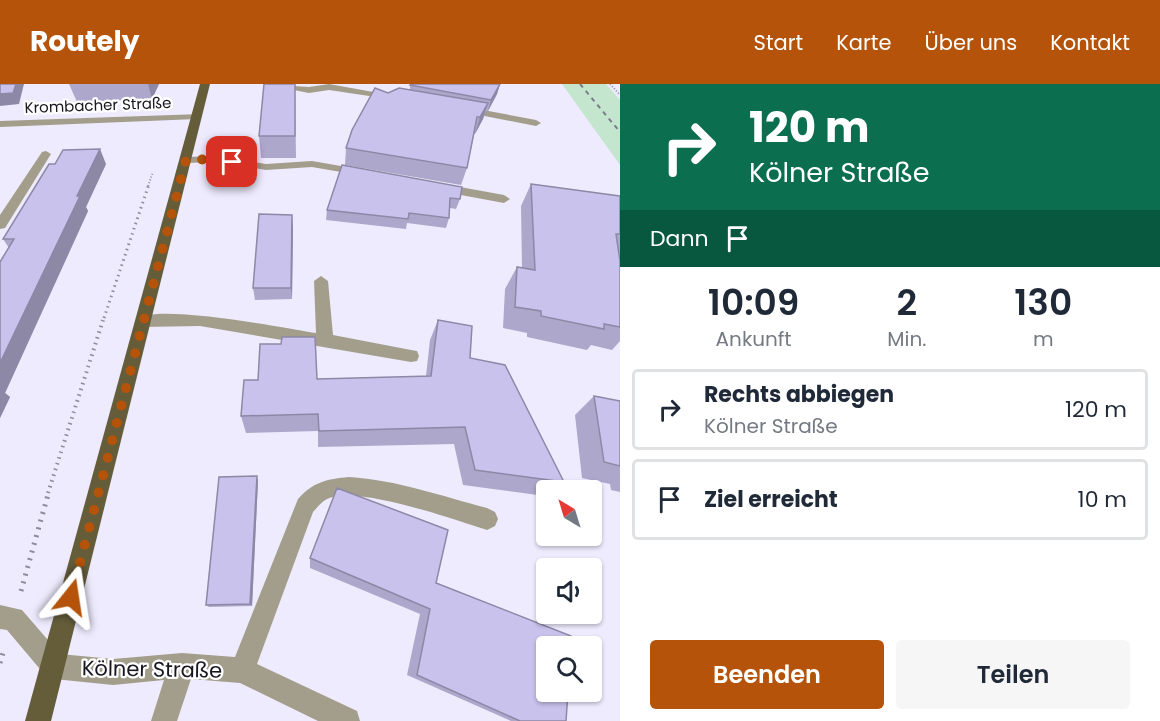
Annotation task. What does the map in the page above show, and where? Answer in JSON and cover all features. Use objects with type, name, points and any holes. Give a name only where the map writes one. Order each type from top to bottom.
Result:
[{"type":"main road","name":"Kölner Straße","points":[[38,721],[205,84]]},
{"type":"street","points":[[267,84],[309,90],[329,87],[410,100]]},
{"type":"street","points":[[456,108],[536,123]]},
{"type":"street","name":"Krombacher Straße","points":[[0,124],[197,116]]},
{"type":"street","points":[[0,225],[46,154]]},
{"type":"street","points":[[186,160],[215,159],[267,167],[312,164],[380,176]]},
{"type":"street","points":[[425,185],[504,199]]},
{"type":"street","points":[[321,281],[325,340]]},
{"type":"street","points":[[143,321],[200,320],[411,356]]},
{"type":"street","points":[[242,670],[304,506],[315,494],[330,488],[373,488],[487,519]]},
{"type":"street","points":[[7,618],[54,666]]},
{"type":"street","name":"Kölner Straße","points":[[54,666],[113,672],[182,666],[242,670],[347,721]]},
{"type":"street","points":[[164,721],[182,666]]},
{"type":"path","points":[[610,84],[620,95]]},
{"type":"path","points":[[7,618],[64,437],[172,118]]},
{"type":"green space","points":[[562,84],[606,84],[620,100],[620,165]]},
{"type":"building","points":[[0,84],[16,84],[13,93],[0,94]]},
{"type":"building","points":[[264,84],[295,84],[295,136],[259,136]]},
{"type":"building","points":[[411,84],[500,84],[491,100]]},
{"type":"building","points":[[375,88],[388,93],[399,88],[488,103],[480,117],[477,117],[467,168],[346,148],[352,130]]},
{"type":"building","points":[[100,149],[0,363],[0,262],[14,239],[3,239],[49,164],[55,164],[63,150]]},
{"type":"building","points":[[342,165],[462,187],[460,199],[450,198],[449,218],[409,213],[408,219],[327,210]]},
{"type":"building","points":[[531,184],[620,196],[620,234],[616,234],[620,261],[620,327],[604,324],[604,329],[541,316],[541,311],[515,307],[517,267],[535,270]]},
{"type":"building","points":[[259,214],[292,215],[291,288],[253,288]]},
{"type":"building","points":[[438,320],[472,326],[470,358],[505,365],[563,480],[475,470],[465,427],[319,431],[318,414],[241,416],[244,380],[258,380],[260,344],[281,344],[282,337],[315,337],[317,379],[431,376]]},
{"type":"building","points":[[594,396],[620,401],[620,466],[604,462]]},
{"type":"building","points":[[257,476],[250,604],[206,605],[219,477]]},
{"type":"building","points":[[337,488],[448,530],[436,583],[571,636],[536,636],[536,702],[567,702],[566,721],[520,721],[417,675],[430,609],[310,558]]},
{"type":"railway","points":[[580,84],[620,132]]},
{"type":"route","points":[[71,597],[186,160],[215,159],[232,162]]}]
